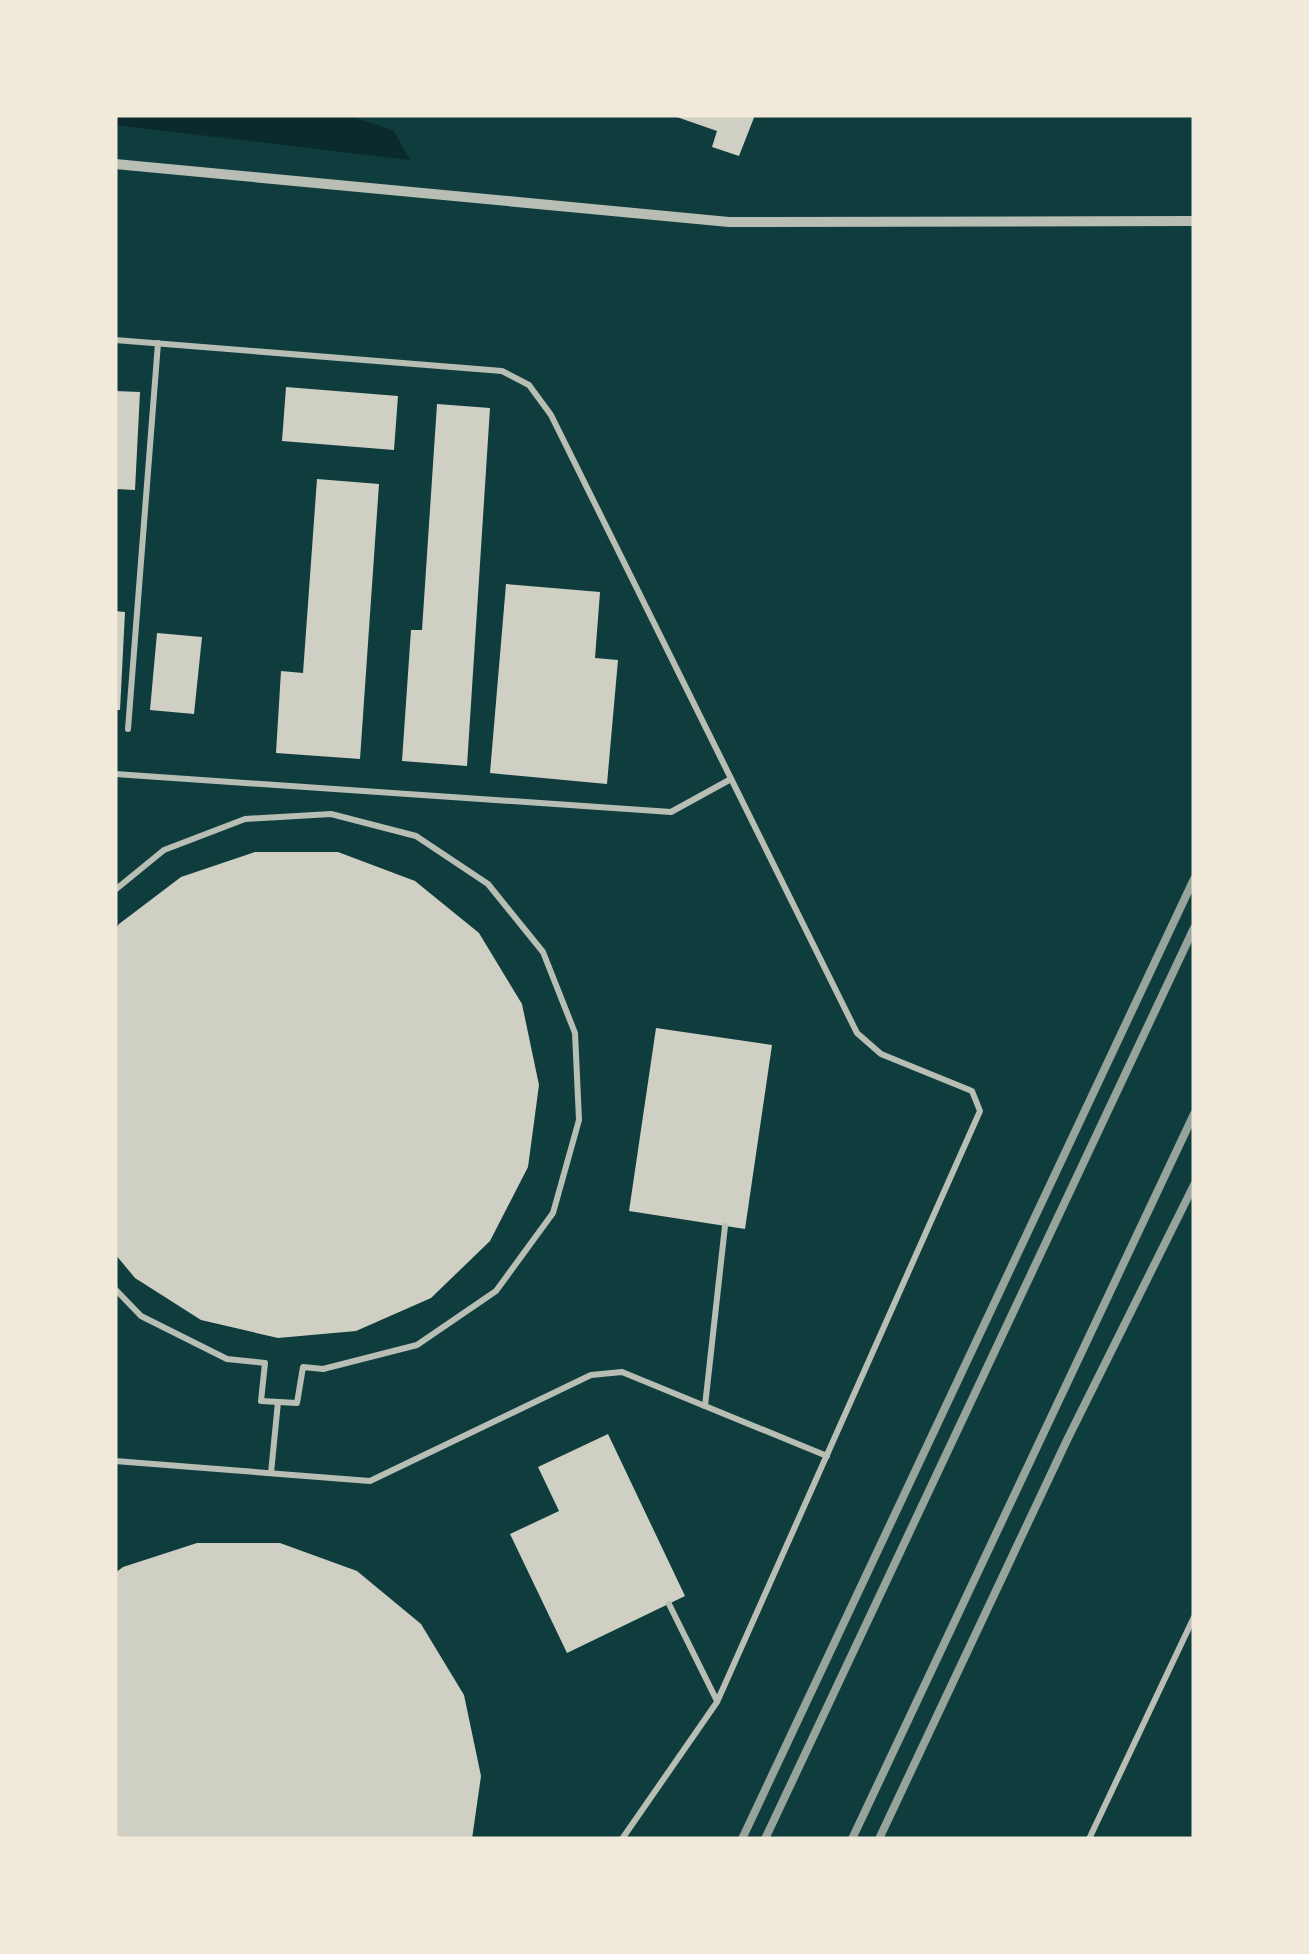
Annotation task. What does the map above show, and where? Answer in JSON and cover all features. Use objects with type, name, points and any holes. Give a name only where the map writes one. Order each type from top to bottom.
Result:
[{"type":"street","points":[[115,164],[729,222],[1194,222]]},
{"type":"lane","points":[[115,340],[502,370],[530,385],[550,416],[857,1033],[881,1054],[972,1090],[980,1111],[717,1702],[622,1839]]},
{"type":"lane","points":[[128,729],[158,343]]},
{"type":"lane","points":[[115,774],[670,812],[731,779]]},
{"type":"lane","points":[[115,890],[164,850],[245,818],[332,814],[416,836],[488,884],[543,952],[574,1033],[579,1120],[553,1213],[496,1291],[417,1346],[323,1369],[303,1366],[297,1403],[261,1401],[265,1363],[228,1358],[210,1350],[141,1316],[115,1290]]},
{"type":"lane","points":[[705,1406],[726,1226]]},
{"type":"lane","points":[[115,1461],[370,1481],[591,1376],[622,1372],[826,1456]]},
{"type":"lane","points":[[272,1473],[278,1402]]},
{"type":"lane","points":[[669,1604],[717,1702]]},
{"type":"lane","points":[[1089,1839],[1194,1616]]},
{"type":"water","points":[[115,115],[346,115],[393,130],[410,160],[115,125]]},
{"type":"building","points":[[671,115],[755,115],[739,156],[712,147],[717,131]]},
{"type":"building","points":[[286,387],[398,396],[394,450],[282,441]]},
{"type":"building","points":[[115,391],[140,392],[135,490],[115,489]]},
{"type":"building","points":[[437,404],[490,408],[467,766],[402,761],[411,630],[422,630]]},
{"type":"building","points":[[317,479],[379,484],[360,759],[276,753],[281,671],[303,673]]},
{"type":"building","points":[[506,584],[600,592],[595,658],[618,660],[607,784],[490,773]]},
{"type":"building","points":[[115,611],[125,612],[120,710],[115,710]]},
{"type":"building","points":[[157,633],[202,637],[194,714],[150,710]]},
{"type":"building","points":[[255,852],[338,852],[415,881],[479,933],[522,1004],[539,1085],[528,1167],[490,1241],[431,1298],[356,1331],[278,1338],[201,1320],[135,1278],[115,1254],[115,930],[181,877]]},
{"type":"building","points":[[656,1028],[772,1045],[745,1229],[629,1211]]},
{"type":"building","points":[[608,1434],[685,1596],[567,1653],[510,1534],[559,1511],[538,1467]]},
{"type":"building","points":[[197,1543],[280,1543],[357,1571],[421,1624],[464,1695],[481,1776],[472,1839],[115,1839],[115,1573]]},
{"type":"railway","points":[[742,1839],[1194,879]]},
{"type":"railway","points":[[765,1839],[1194,928]]},
{"type":"railway","points":[[852,1839],[1194,1114]]},
{"type":"railway","points":[[879,1839],[1067,1440],[1194,1185]]}]
